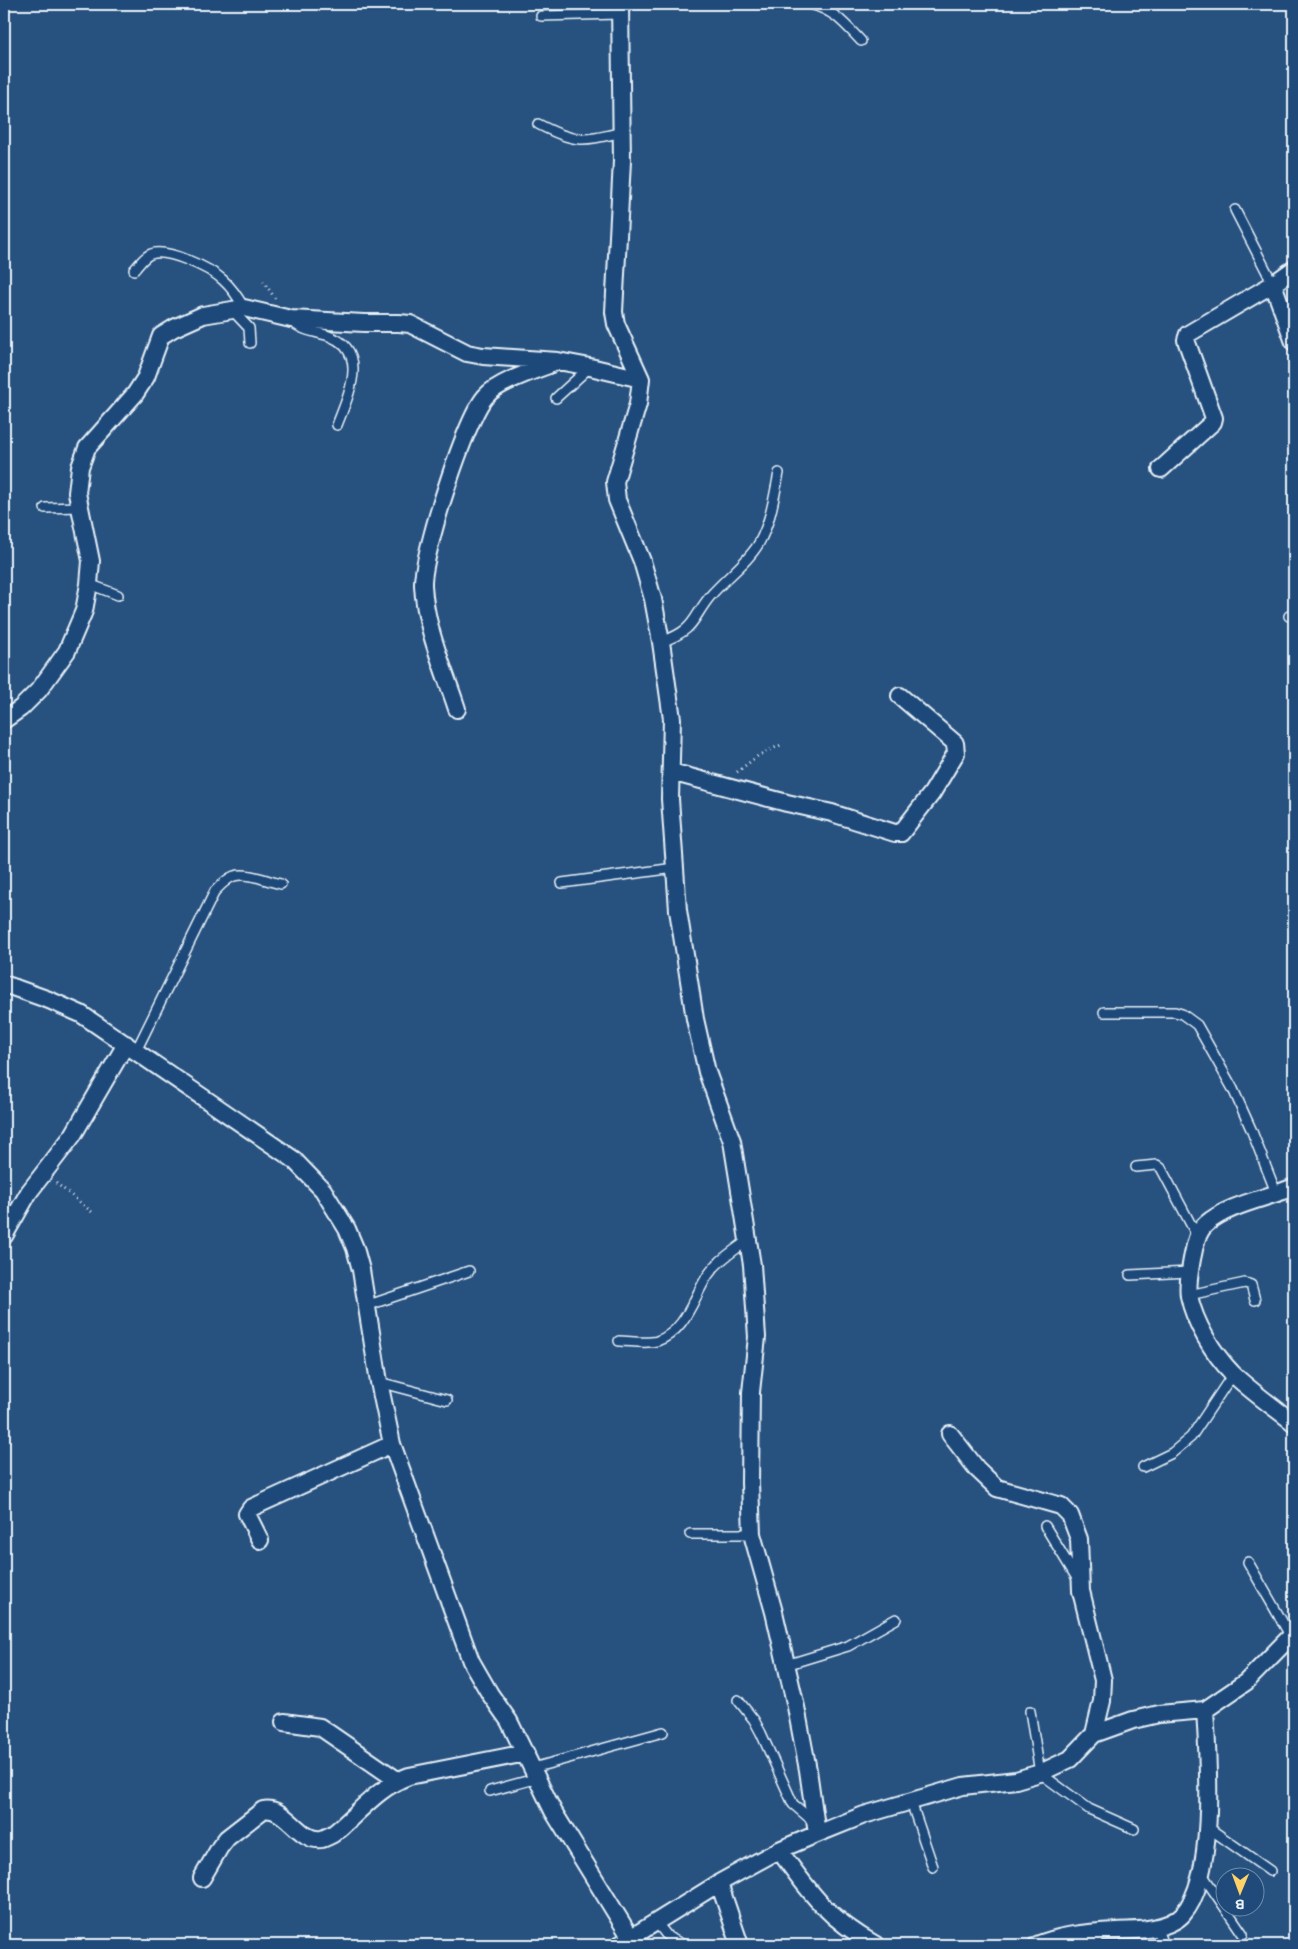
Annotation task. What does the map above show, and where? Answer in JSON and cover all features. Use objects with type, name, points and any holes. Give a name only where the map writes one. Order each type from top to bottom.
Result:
[{"type":"street","points":[[620,9],[623,132],[614,312],[616,324],[640,379],[638,404],[615,482],[617,500],[642,561],[653,599],[661,642],[672,719],[670,799],[678,910],[695,1019],[707,1072],[732,1141],[752,1265],[757,1337],[751,1392],[750,1483],[752,1534],[774,1612],[786,1665],[808,1770],[816,1829]]},
{"type":"street","points":[[1161,469],[1213,422],[1214,418],[1186,340],[1188,334],[1273,284],[1294,269]]},
{"type":"street","points":[[1273,284],[1294,342]]},
{"type":"street","points":[[4,720],[21,708],[39,690],[67,651],[84,611],[91,561],[77,493],[80,467],[87,448],[136,394],[146,377],[161,336],[203,315],[238,308],[291,319],[410,324],[467,353],[483,356],[558,361],[640,379]]},
{"type":"street","points":[[457,709],[425,603],[423,583],[425,561],[454,466],[477,408],[486,395],[494,390],[512,380],[558,361]]},
{"type":"street","points":[[671,772],[832,813],[895,833],[901,833],[932,793],[956,753],[956,748],[955,744],[900,696]]},
{"type":"street","points":[[4,984],[81,1014],[292,1158],[323,1190],[347,1229],[355,1248],[392,1444],[472,1661],[490,1694],[509,1722],[553,1811],[625,1942],[719,1883],[816,1829],[963,1786],[1016,1780],[1040,1773],[1070,1759],[1094,1734],[1133,1720],[1159,1714],[1205,1710],[1246,1682],[1293,1635]]},
{"type":"street","points":[[4,1236],[29,1192],[73,1135],[131,1048]]},
{"type":"street","points":[[1294,1187],[1277,1195],[1246,1203],[1214,1218],[1205,1225],[1197,1236],[1189,1272],[1189,1295],[1201,1328],[1220,1359],[1233,1374],[1294,1424]]},
{"type":"street","points":[[950,1434],[977,1469],[997,1488],[1061,1506],[1067,1511],[1079,1539],[1081,1555],[1080,1582],[1103,1680],[1102,1701],[1094,1734]]},
{"type":"street","points":[[260,1540],[247,1514],[251,1508],[392,1444]]},
{"type":"street","points":[[1037,1945],[1070,1936],[1096,1939],[1156,1927],[1169,1924],[1183,1914],[1194,1896],[1202,1874],[1208,1801],[1205,1710]]},
{"type":"street","points":[[284,1722],[320,1727],[398,1780]]},
{"type":"street","points":[[202,1878],[227,1838],[263,1810],[268,1809],[276,1812],[312,1838],[322,1839],[333,1834],[387,1786],[408,1776],[532,1766]]},
{"type":"street","points":[[779,1850],[831,1916],[854,1933],[876,1945]]},
{"type":"street","points":[[719,1883],[740,1945]]},
{"type":"lane","points":[[810,4],[822,7],[837,15],[861,41]]},
{"type":"lane","points":[[541,16],[620,9]]},
{"type":"lane","points":[[538,124],[575,140],[623,132]]},
{"type":"lane","points":[[1235,210],[1273,284]]},
{"type":"lane","points":[[134,270],[152,253],[173,255],[202,266],[221,278],[236,294],[238,308],[249,328],[250,343]]},
{"type":"lane","points":[[291,319],[296,325],[304,329],[338,340],[352,355],[353,364],[350,385],[337,425]]},
{"type":"lane","points":[[556,398],[590,367]]},
{"type":"lane","points":[[661,642],[684,632],[693,623],[711,595],[758,544],[770,518],[779,473]]},
{"type":"lane","points":[[45,508],[79,507]]},
{"type":"lane","points":[[89,584],[118,595]]},
{"type":"lane","points":[[562,883],[675,868]]},
{"type":"lane","points":[[131,1048],[215,892],[224,882],[234,876],[246,876],[281,884]]},
{"type":"lane","points":[[1104,1012],[1175,1012],[1182,1014],[1197,1025],[1242,1107],[1277,1195]]},
{"type":"lane","points":[[1136,1167],[1157,1165],[1161,1168],[1197,1236]]},
{"type":"lane","points":[[618,1340],[656,1341],[670,1334],[678,1327],[712,1270],[721,1260],[748,1240]]},
{"type":"lane","points":[[366,1306],[469,1271]]},
{"type":"lane","points":[[1130,1275],[1189,1272]]},
{"type":"lane","points":[[1189,1295],[1245,1283],[1251,1285],[1255,1300]]},
{"type":"lane","points":[[1143,1466],[1172,1454],[1191,1438],[1233,1374]]},
{"type":"lane","points":[[379,1382],[447,1400]]},
{"type":"lane","points":[[1045,1526],[1080,1582]]},
{"type":"lane","points":[[690,1534],[752,1534]]},
{"type":"lane","points":[[1248,1562],[1293,1635]]},
{"type":"lane","points":[[786,1665],[848,1646],[896,1619]]},
{"type":"lane","points":[[738,1700],[754,1720],[761,1733],[784,1788],[793,1804],[816,1829]]},
{"type":"lane","points":[[1030,1711],[1040,1773],[1089,1809],[1134,1829]]},
{"type":"lane","points":[[490,1791],[532,1766],[662,1732]]},
{"type":"lane","points":[[910,1802],[933,1867]]},
{"type":"lane","points":[[1206,1826],[1270,1871]]},
{"type":"lane","points":[[1202,1874],[1243,1934]]},
{"type":"lane","points":[[657,1923],[670,1939],[684,1945]]},
{"type":"lane","points":[[1156,1927],[1163,1945]]},
{"type":"path","points":[[724,786],[759,754],[780,745]]},
{"type":"path","points":[[43,1173],[92,1212]]}]
